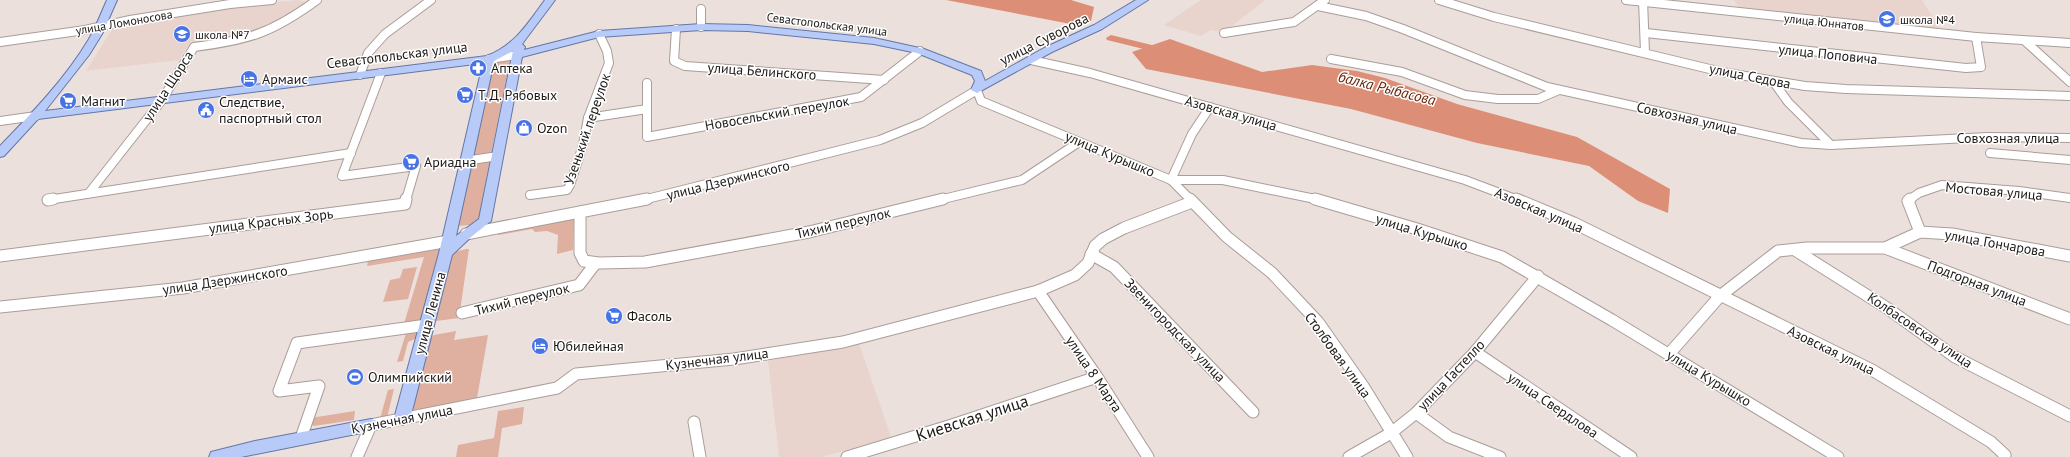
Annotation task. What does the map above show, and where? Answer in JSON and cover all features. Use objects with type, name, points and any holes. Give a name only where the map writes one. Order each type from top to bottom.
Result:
[{"type":"main road","points":[[0,153],[36,116],[77,63],[99,27],[112,0]]},
{"type":"main road","points":[[480,226],[485,221],[517,55],[526,35],[550,0]]},
{"type":"main road","name":"улица Суворова","points":[[977,90],[1048,50],[1098,27],[1143,0]]},
{"type":"main road","name":"Севастопольская улица","points":[[517,55],[599,34],[701,27],[748,28],[874,41],[920,51],[977,73],[980,81],[977,90]]},
{"type":"main road","points":[[489,59],[509,51],[526,35]]},
{"type":"main road","name":"Севастопольская улица","points":[[36,116],[489,59]]},
{"type":"main road","name":"улица Ленина","points":[[402,419],[449,242],[465,161],[489,59]]},
{"type":"main road","name":"улица Ленина","points":[[449,242],[480,226]]},
{"type":"main road","name":"Кузнечная улица","points":[[217,457],[255,447],[371,425]]},
{"type":"street","name":"улица Ломоносова","points":[[0,42],[99,27],[230,4],[272,0]]},
{"type":"street","name":"улица Щорса","points":[[89,193],[162,100],[194,47],[238,41],[256,36],[280,26],[317,0]]},
{"type":"street","points":[[360,75],[368,53],[385,34],[431,0]]},
{"type":"street","points":[[1224,33],[1294,22],[1325,0]]},
{"type":"street","name":"улица Седова","points":[[1439,0],[1494,17],[1645,52],[1722,72],[1773,81],[1846,89],[2070,96]]},
{"type":"street","name":"улица Юннатов","points":[[1626,0],[1976,38],[2070,43]]},
{"type":"street","points":[[1643,2],[1646,34],[1645,52]]},
{"type":"street","name":"Совхозная улица","points":[[1318,6],[1366,16],[1431,40],[1546,87],[1801,143],[1831,145],[1988,137],[2070,138]]},
{"type":"street","points":[[701,9],[701,27]]},
{"type":"street","name":"улица Белинского","points":[[676,29],[674,60],[677,64],[685,66],[884,80]]},
{"type":"street","name":"Узенький переулок","points":[[530,195],[567,190],[583,145],[588,118],[609,63],[607,51],[599,34]]},
{"type":"street","name":"улица Поповича","points":[[1646,34],[1966,68],[1981,67],[1976,38]]},
{"type":"street","points":[[2025,41],[2070,82]]},
{"type":"street","name":"Новосельский переулок","points":[[647,83],[647,137],[861,98],[920,51]]},
{"type":"street","name":"Севастопольская улица","points":[[489,59],[517,55]]},
{"type":"street","points":[[1331,59],[1402,72],[1465,94],[1498,99],[1538,99],[1559,90]]},
{"type":"street","name":"Азовская улица","points":[[1031,60],[1090,73],[1465,180],[1574,223],[1872,370],[1991,442],[2005,455],[2004,457]]},
{"type":"street","points":[[48,200],[351,153],[381,73]]},
{"type":"street","points":[[1773,81],[1788,102],[1831,145]]},
{"type":"street","name":"улица Курышко","points":[[977,90],[981,101],[1171,180],[1223,180],[1319,200],[1502,257],[1538,276],[1838,457]]},
{"type":"street","name":"улица Дзержинского","points":[[466,234],[632,203],[880,140],[922,124],[977,90]]},
{"type":"street","points":[[1171,180],[1192,134],[1210,107]]},
{"type":"street","points":[[588,118],[647,109]]},
{"type":"street","name":"Севастопольская улица","points":[[0,121],[36,116]]},
{"type":"street","name":"Тихий переулок","points":[[462,313],[579,285],[595,264],[628,260],[645,262],[809,232],[1022,180],[1079,142]]},
{"type":"street","name":"улица Красных Зорь","points":[[0,256],[405,204],[416,166],[342,176],[351,153]]},
{"type":"street","points":[[1990,153],[2070,160]]},
{"type":"street","points":[[465,161],[498,156]]},
{"type":"street","name":"Столбовая улица","points":[[1171,180],[1227,237],[1272,273],[1318,322],[1363,386],[1407,457]]},
{"type":"street","name":"Мостовая улица","points":[[1920,232],[1908,201],[1920,193],[1942,185],[2019,191],[2070,198]]},
{"type":"street","name":"Кузнечная улица","points":[[371,425],[557,388],[576,374],[734,359],[843,342],[1038,291],[1075,275],[1088,263],[1095,246],[1103,239],[1124,228],[1192,202]]},
{"type":"street","points":[[580,212],[580,253],[584,261],[595,264]]},
{"type":"street","points":[[449,242],[480,226]]},
{"type":"street","points":[[1669,354],[1720,296],[1778,251],[1885,248],[1920,232]]},
{"type":"street","name":"улица Гончарова","points":[[1920,232],[1952,234],[2070,256]]},
{"type":"street","name":"улица Дзержинского","points":[[0,307],[183,288],[449,242]]},
{"type":"street","name":"Подгорная улица","points":[[1885,248],[2070,319]]},
{"type":"street","name":"Колбасовская улица","points":[[1795,250],[1887,308],[1955,357],[2070,416]]},
{"type":"street","name":"Звенигородская улица","points":[[1091,254],[1114,266],[1253,412]]},
{"type":"street","name":"улица Гастелло","points":[[1349,457],[1391,433],[1416,413],[1475,352],[1538,276]]},
{"type":"street","name":"улица 8 Марта","points":[[1038,291],[1097,377],[1148,457]]},
{"type":"street","points":[[301,438],[319,386],[279,391],[297,343],[427,325]]},
{"type":"street","name":"улица Свердлова","points":[[1475,352],[1630,457]]},
{"type":"street","name":"Киевская улица","points":[[847,457],[952,425],[1097,377]]},
{"type":"street","points":[[1416,413],[1449,437],[1500,457]]},
{"type":"street","points":[[694,422],[700,457]]},
{"type":"street","points":[[358,457],[371,425]]},
{"type":"shaded area","name":"школа №7","points":[[298,0],[310,3],[267,30],[242,38],[188,46],[179,60],[86,71],[114,26],[194,11]]},
{"type":"shaded area","points":[[1201,0],[1265,0],[1227,30],[1211,30],[1201,36],[1164,25]]},
{"type":"shaded area","name":"школа №4","points":[[1734,0],[1922,0],[1940,29],[1739,8]]},
{"type":"shaded area","points":[[509,60],[491,154],[472,158],[492,63]]},
{"type":"shaded area","points":[[490,160],[478,221],[471,225],[456,226],[471,163]]},
{"type":"shaded area","points":[[566,216],[574,219],[573,250],[557,254],[558,235],[547,231],[535,232],[532,229],[498,235],[498,229]]},
{"type":"shaded area","points":[[441,249],[424,321],[403,327],[424,257],[367,266],[368,260]]},
{"type":"shaded area","points":[[469,249],[459,318],[436,321],[434,319],[451,253]]},
{"type":"shaded area","points":[[417,267],[408,299],[383,302],[390,280],[400,278],[403,269]]},
{"type":"shaded area","points":[[407,330],[420,330],[417,338],[408,342],[403,361],[397,362]]},
{"type":"shaded area","points":[[456,331],[454,340],[488,335],[477,398],[472,404],[416,412],[413,408],[430,338],[434,335]]},
{"type":"shaded area","points":[[859,343],[891,437],[822,457],[779,457],[768,361]]},
{"type":"shaded area","points":[[394,389],[387,418],[379,422],[388,390]]},
{"type":"shaded area","points":[[524,407],[522,424],[502,428],[498,457],[456,457],[458,445],[494,438],[498,411]]},
{"type":"shaded area","points":[[355,411],[354,420],[314,426],[311,424],[310,418]]},
{"type":"water","points":[[946,0],[1071,0],[1094,7],[1091,21],[1076,25]]},
{"type":"water","points":[[1170,39],[1262,72],[1312,65],[1357,71],[1385,78],[1457,104],[1577,137],[1670,189],[1668,213],[1638,201],[1589,166],[1477,143],[1351,109],[1146,69],[1132,52]]},
{"type":"waterway","name":"балка Рыбасова","points":[[1111,38],[1164,51]]},
{"type":"place","name":"школа №4","points":[[1887,19]]},
{"type":"place","name":"школа №7","points":[[182,34]]},
{"type":"place","name":"Аптека","points":[[478,68]]},
{"type":"place","name":"Армаис","points":[[249,79]]},
{"type":"place","name":"Т. Д. Рябовых","points":[[465,95]]},
{"type":"place","name":"Магнит","points":[[68,101]]},
{"type":"place","name":"Следствие, паспортный стол","points":[[206,110]]},
{"type":"place","name":"Ozon","points":[[524,128]]},
{"type":"place","name":"Ариадна","points":[[411,162]]},
{"type":"place","name":"Фасоль","points":[[614,316]]},
{"type":"place","name":"Юбилейная","points":[[540,346]]},
{"type":"place","name":"Олимпийский","points":[[355,377]]}]
